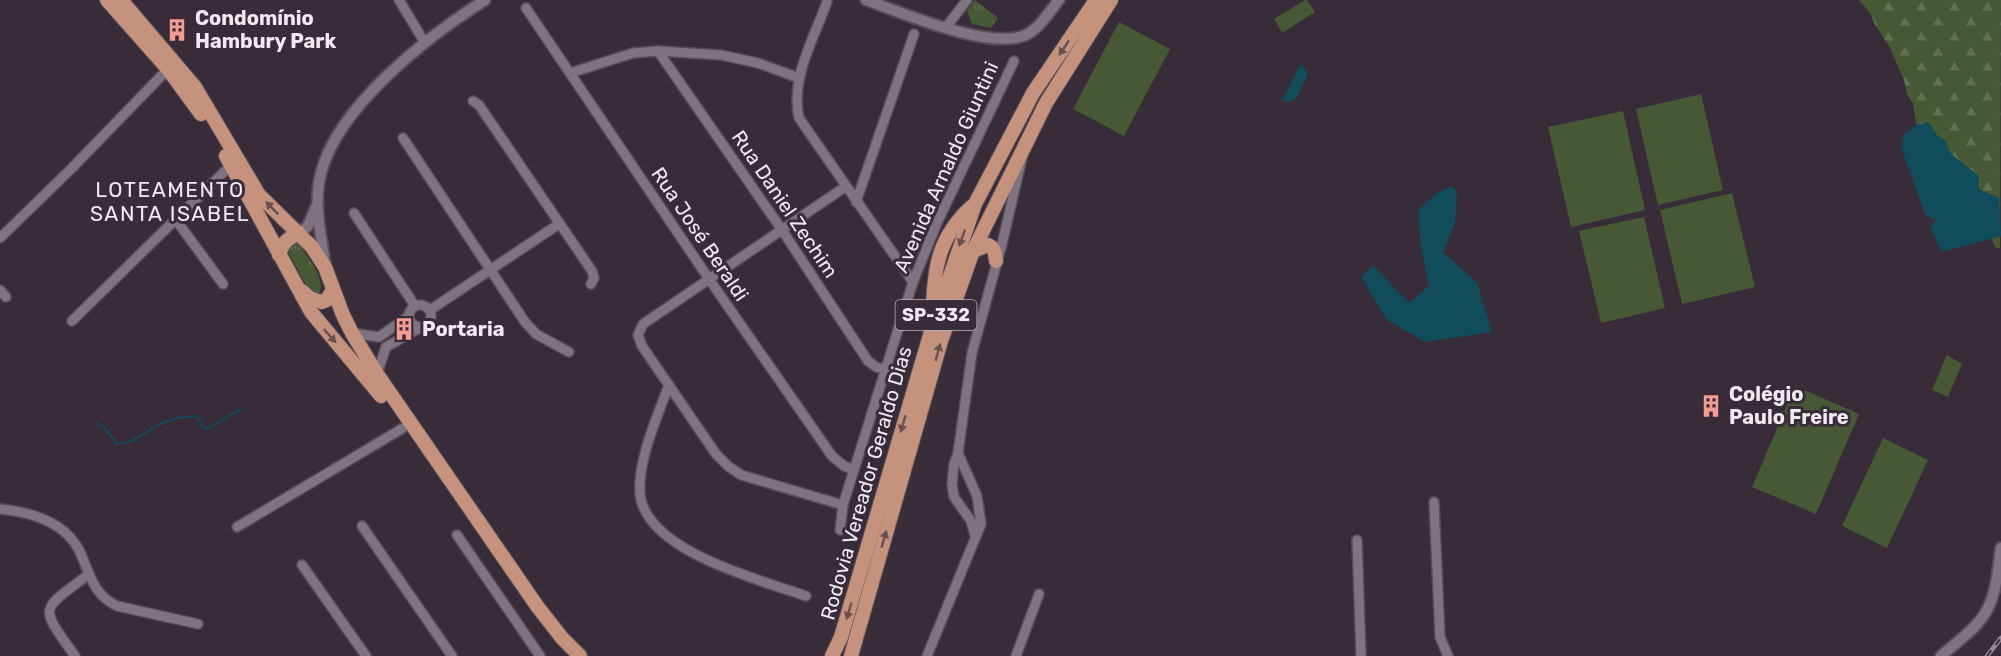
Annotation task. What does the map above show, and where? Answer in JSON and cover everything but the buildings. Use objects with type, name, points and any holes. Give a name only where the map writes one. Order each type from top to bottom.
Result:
[{"type":"main road","points":[[107,0],[188,93],[206,120],[311,312],[372,384],[530,610],[567,656]]},
{"type":"main road","points":[[121,0],[195,87],[259,195],[312,247],[325,267],[352,333],[377,374],[537,606],[562,638],[580,656]]},
{"type":"main road","name":"Rodovia Vereador Geraldo Dias","points":[[832,656],[841,636],[933,325],[977,199],[1033,93],[1096,0]]},
{"type":"main road","name":"Rodovia Vereador Geraldo Dias","points":[[851,656],[941,341],[973,251],[1046,103],[1111,0]]},
{"type":"main road","points":[[1000,153],[998,166],[1009,179]]},
{"type":"main road","points":[[933,325],[936,246],[977,199],[991,201],[994,208]]},
{"type":"main road","points":[[983,230],[1002,244]]},
{"type":"main road","points":[[279,255],[286,240],[299,233]]},
{"type":"main road","points":[[973,251],[988,245],[995,252],[996,261]]},
{"type":"main road","points":[[298,288],[310,298],[321,302],[327,300],[333,289]]},
{"type":"street","points":[[399,0],[425,43]]},
{"type":"street","points":[[299,233],[308,226],[316,207],[328,149],[341,127],[370,94],[425,43],[450,22],[485,0]]},
{"type":"street","points":[[866,0],[973,35],[1010,39],[1030,33],[1059,0]]},
{"type":"street","points":[[946,27],[967,0]]},
{"type":"street","points":[[827,2],[799,78],[795,103],[799,118],[913,282]]},
{"type":"street","name":"Rua José Beraldi","points":[[526,8],[832,456],[844,466],[854,470]]},
{"type":"street","points":[[856,202],[914,34]]},
{"type":"street","points":[[570,73],[633,53],[658,51],[721,55],[758,63],[799,78]]},
{"type":"street","name":"Rua Daniel Zechim","points":[[658,51],[782,230],[868,361],[886,370]]},
{"type":"street","name":"Avenida Arnaldo Giuntini","points":[[840,530],[843,506],[913,282],[936,246],[936,225],[1014,61]]},
{"type":"street","points":[[0,238],[168,69]]},
{"type":"street","points":[[473,101],[480,105],[592,271],[594,278],[591,284]]},
{"type":"street","points":[[403,138],[525,322],[536,334],[568,352]]},
{"type":"street","points":[[975,535],[971,521],[954,497],[952,484],[954,464],[958,453],[972,353],[1021,170],[1024,145]]},
{"type":"street","points":[[72,321],[231,165]]},
{"type":"street","points":[[843,506],[741,474],[728,466],[716,454],[642,346],[638,334],[643,324],[845,187]]},
{"type":"street","points":[[316,207],[325,267]]},
{"type":"street","points":[[354,213],[415,306]]},
{"type":"street","points":[[176,220],[223,284]]},
{"type":"street","points":[[430,310],[559,224]]},
{"type":"street","points":[[936,225],[950,230]]},
{"type":"street","points":[[415,306],[423,305],[430,310]]},
{"type":"street","points":[[352,333],[379,337],[409,316],[415,306]]},
{"type":"street","points":[[377,374],[386,347],[430,321],[430,310]]},
{"type":"street","points":[[409,316],[411,322],[421,327]]},
{"type":"street","points":[[379,337],[386,347]]},
{"type":"street","points":[[669,384],[653,426],[640,483],[641,500],[648,516],[668,537],[690,552],[732,570],[806,596]]},
{"type":"street","points":[[237,527],[403,428]]},
{"type":"street","points":[[927,656],[981,524],[979,507],[958,453]]},
{"type":"street","points":[[954,497],[972,487]]},
{"type":"street","points":[[1434,502],[1440,637],[1448,656]]},
{"type":"street","points":[[0,509],[39,516],[68,534],[78,548],[97,591],[105,600],[117,606],[198,624]]},
{"type":"street","points":[[362,526],[452,656]]},
{"type":"street","points":[[457,535],[540,656]]},
{"type":"street","points":[[1357,540],[1361,656]]},
{"type":"street","points":[[1941,656],[1976,624],[1987,610],[1994,590],[2001,548]]},
{"type":"street","points":[[302,566],[366,656]]},
{"type":"street","points":[[75,656],[51,621],[48,613],[49,606],[89,574]]},
{"type":"street","points":[[1016,656],[1040,594]]},
{"type":"green space","points":[[975,0],[998,18],[991,28],[972,24],[967,11]]},
{"type":"green space","points":[[1305,0],[1315,12],[1282,33],[1274,19]]},
{"type":"green space","points":[[1859,0],[2001,0],[2000,248],[1996,248],[1993,243],[1990,225],[1917,129],[1913,104],[1889,46],[1870,13]]},
{"type":"green space","points":[[1119,22],[1170,49],[1124,136],[1073,109]]},
{"type":"green space","points":[[1701,94],[1723,190],[1658,205],[1636,109]]},
{"type":"green space","points":[[1623,111],[1645,210],[1571,227],[1548,127]]},
{"type":"green space","points":[[1732,193],[1755,287],[1682,304],[1660,210]]},
{"type":"green space","points":[[1644,217],[1665,308],[1601,323],[1579,231]]},
{"type":"green space","points":[[297,242],[319,276],[321,289],[318,295],[309,290],[286,249],[291,243]]},
{"type":"green space","points":[[1947,355],[1962,364],[1948,397],[1932,390]]},
{"type":"green space","points":[[1795,386],[1859,414],[1816,514],[1752,487]]},
{"type":"green space","points":[[1883,438],[1928,460],[1887,548],[1842,526]]},
{"type":"water","points":[[1301,64],[1308,73],[1296,99],[1288,102],[1282,100]]},
{"type":"water","points":[[1928,122],[1937,135],[1945,140],[1951,154],[1979,176],[1979,189],[1999,198],[2001,236],[1942,252],[1930,228],[1936,221],[1925,214],[1901,147],[1904,134],[1917,125]]},
{"type":"water","points":[[1451,186],[1457,191],[1455,223],[1443,252],[1477,283],[1492,332],[1425,342],[1387,320],[1361,277],[1373,265],[1409,303],[1429,286],[1421,248],[1418,210],[1436,194]]},
{"type":"waterway","points":[[95,422],[105,428],[117,444],[129,442],[160,424],[182,417],[197,416],[202,426],[207,429],[242,408]]},
{"type":"railway","points":[[1987,656],[2001,638]]},
{"type":"place","name":"Condomínio Hambury Park","points":[[177,30]]},
{"type":"place","name":"Portaria","points":[[404,329]]},
{"type":"place","name":"Colégio Paulo Freire","points":[[1711,406]]},
{"type":"district","name":"LOTEAMENTO SANTA ISABEL","points":[[170,202]]}]
